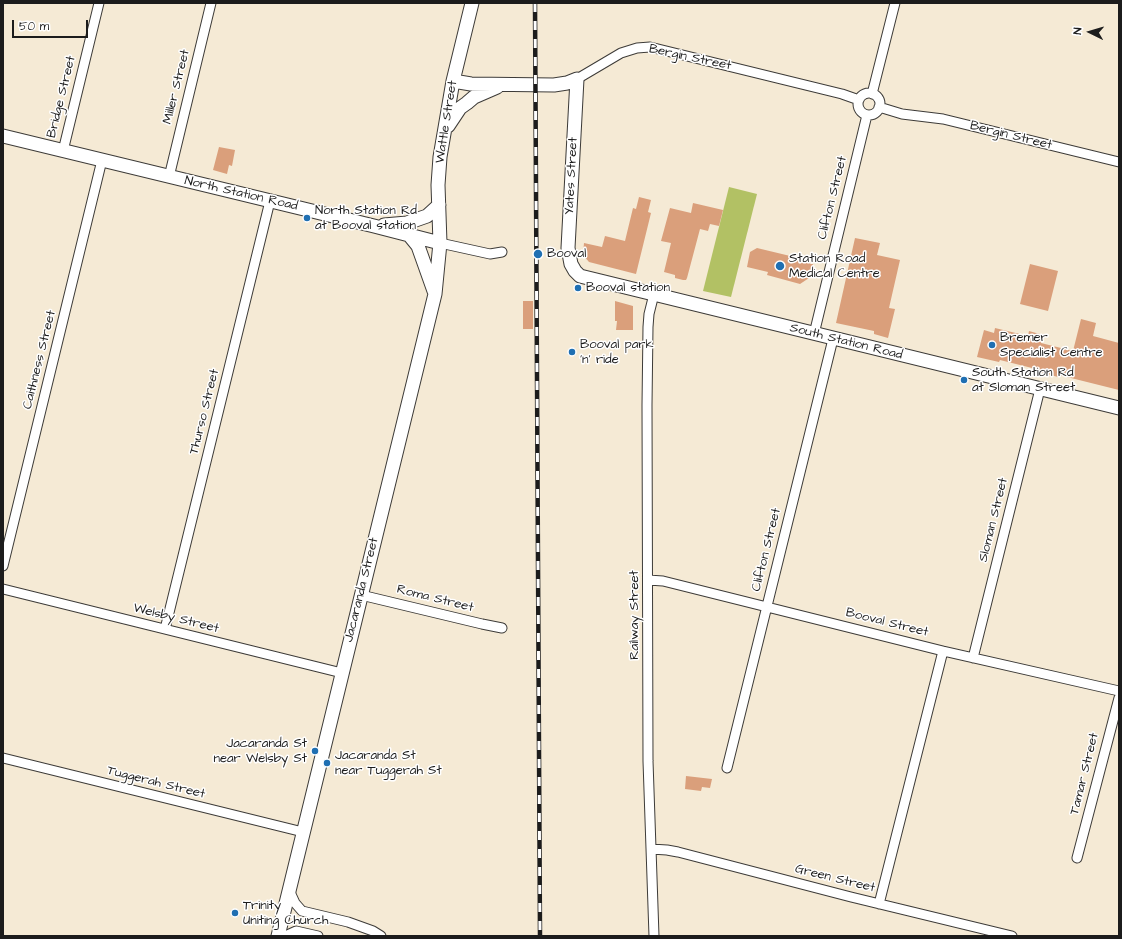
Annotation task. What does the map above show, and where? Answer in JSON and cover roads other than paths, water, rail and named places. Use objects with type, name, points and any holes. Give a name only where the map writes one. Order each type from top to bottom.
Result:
[{"type":"street","name":"Bridge Street","points":[[63,150],[99,3]]},
{"type":"street","name":"Miller Street","points":[[169,177],[211,3]]},
{"type":"street","name":"Wattle Street","points":[[440,243],[438,185],[440,157],[453,81],[472,3]]},
{"type":"street","points":[[872,94],[895,3]]},
{"type":"street","name":"Bergin Street","points":[[453,81],[472,84],[500,85],[554,85],[567,83],[577,79],[621,53],[637,48],[650,47],[842,94],[859,100]]},
{"type":"street","name":"Yates Street","points":[[575,271],[570,260],[568,248],[577,79]]},
{"type":"street","points":[[444,131],[463,106],[474,97],[500,85]]},
{"type":"street","points":[[864,94],[872,94],[879,99],[880,107],[875,113],[867,115],[859,109],[859,100],[864,94]]},
{"type":"street","name":"Bergin Street","points":[[880,107],[902,114],[943,119],[1119,162]]},
{"type":"street","name":"Clifton Street","points":[[814,334],[867,115]]},
{"type":"street","name":"North Station Road","points":[[3,136],[440,243],[490,254],[502,252]]},
{"type":"street","name":"Caithness Street","points":[[3,566],[102,160]]},
{"type":"street","name":"Thurso Street","points":[[165,629],[270,201]]},
{"type":"street","points":[[374,226],[407,223],[427,216],[439,205]]},
{"type":"street","points":[[409,235],[418,246],[435,294]]},
{"type":"street","name":"Jacaranda Street","points":[[278,936],[435,294],[440,243]]},
{"type":"street","name":"South Station Road","points":[[575,271],[583,277],[1119,408]]},
{"type":"street","name":"Railway Street","points":[[654,294],[649,314],[648,327],[648,761],[654,936]]},
{"type":"street","name":"Clifton Street","points":[[727,768],[833,339]]},
{"type":"street","name":"Sloman Street","points":[[973,658],[1040,389]]},
{"type":"street","name":"Booval Street","points":[[648,580],[663,581],[943,651],[1119,692]]},
{"type":"street","name":"Welsby Street","points":[[3,590],[342,673]]},
{"type":"street","name":"Roma Street","points":[[361,595],[502,628]]},
{"type":"street","points":[[879,904],[943,651]]},
{"type":"street","name":"Tamar Street","points":[[1077,858],[1119,698]]},
{"type":"street","name":"Tuggerah Street","points":[[3,758],[303,832]]},
{"type":"street","name":"Green Street","points":[[651,849],[678,852],[879,904],[1012,936]]},
{"type":"street","points":[[289,890],[295,903],[302,910],[348,922],[381,936]]},
{"type":"street","points":[[285,936],[296,931],[318,936]]},
{"type":"railway","points":[[535,3],[540,936]]},
{"type":"place","name":"North Station Rd at Booval station","points":[[307,218]]},
{"type":"place","name":"Booval","points":[[538,254]]},
{"type":"place","name":"Station Road Medical Centre","points":[[780,266]]},
{"type":"place","name":"Booval station","points":[[578,288]]},
{"type":"place","name":"Bremer Specialist Centre","points":[[992,345]]},
{"type":"place","name":"Booval park 'n' ride","points":[[572,352]]},
{"type":"place","name":"South Station Rd at Sloman Street","points":[[964,380]]},
{"type":"place","name":"Jacaranda St near Welsby St","points":[[315,751]]},
{"type":"place","name":"Jacaranda St near Tuggerah St","points":[[327,763]]},
{"type":"place","name":"Trinity Uniting Church","points":[[235,913]]}]
